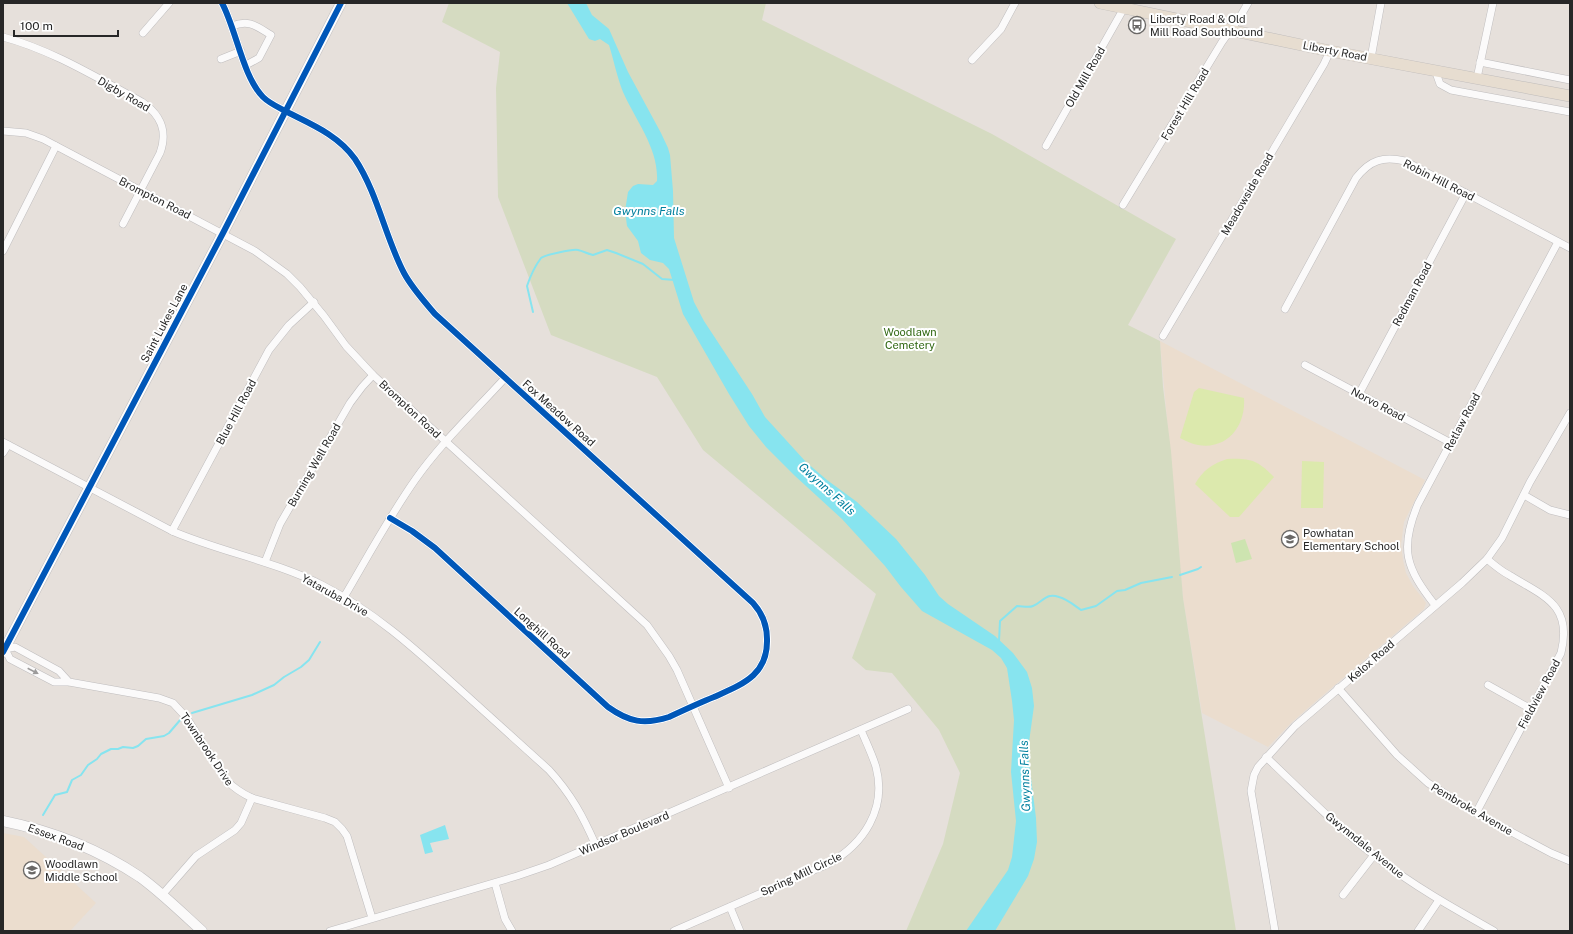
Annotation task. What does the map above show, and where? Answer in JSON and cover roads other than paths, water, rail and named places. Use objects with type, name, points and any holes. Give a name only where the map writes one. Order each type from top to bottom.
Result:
[{"type":"main road","name":"Liberty Road","points":[[1100,3],[1124,8],[1138,7],[1230,30],[1330,51],[1570,96]]},
{"type":"street","name":"Fox Meadow Road","points":[[222,3],[246,65],[259,92],[270,103],[323,130],[335,139],[353,157],[368,183],[397,258],[412,287],[435,314],[753,603],[762,616],[766,626],[767,646],[764,662],[759,670],[747,681],[738,686],[693,706]]},
{"type":"street","name":"Saint Lukes Lane","points":[[4,650],[223,233],[341,3]]},
{"type":"street","points":[[972,60],[1001,29],[1015,3]]},
{"type":"street","name":"Forest Hill Road","points":[[1123,205],[1222,42],[1248,3]]},
{"type":"street","points":[[1371,58],[1381,3]]},
{"type":"street","points":[[1477,78],[1493,3]]},
{"type":"street","points":[[143,33],[165,4]]},
{"type":"street","name":"Old Mill Road","points":[[1046,146],[1124,8]]},
{"type":"street","points":[[232,26],[246,22],[271,35],[259,58],[246,65]]},
{"type":"street","name":"Digby Road","points":[[3,37],[30,45],[51,54],[142,102],[155,113],[162,127],[163,143],[160,153],[123,224]]},
{"type":"street","points":[[221,59],[241,51]]},
{"type":"street","name":"Meadowside Road","points":[[1163,336],[1324,64],[1330,51]]},
{"type":"street","points":[[1480,62],[1570,80]]},
{"type":"street","points":[[1435,70],[1440,84],[1451,90],[1570,112]]},
{"type":"street","name":"Brompton Road","points":[[3,131],[26,133],[56,146],[223,233],[273,262],[287,274],[314,302],[346,346],[373,375],[646,625],[669,656],[729,788]]},
{"type":"street","points":[[3,251],[56,146]]},
{"type":"street","name":"Robin Hill Road","points":[[1285,309],[1356,178],[1367,165],[1375,161],[1394,158],[1405,161],[1570,248]]},
{"type":"street","name":"Redman Road","points":[[1359,394],[1466,193]]},
{"type":"street","name":"Retlaw Road","points":[[1435,606],[1415,578],[1411,567],[1407,544],[1408,530],[1418,504],[1558,242]]},
{"type":"street","name":"Blue Hill Road","points":[[172,531],[269,350],[289,325],[314,302]]},
{"type":"street","name":"Norvo Road","points":[[1305,365],[1451,443]]},
{"type":"street","name":"Burning Well Road","points":[[265,562],[283,519],[353,399],[373,375]]},
{"type":"street","points":[[344,597],[390,518],[416,478],[446,442],[505,378]]},
{"type":"street","name":"Kelox Road","points":[[1274,931],[1251,791],[1254,776],[1266,757],[1295,726],[1462,583],[1487,559],[1502,538],[1524,495],[1570,413]]},
{"type":"street","points":[[3,453],[5,444]]},
{"type":"street","name":"Yataruba Drive","points":[[5,444],[172,531],[207,545],[265,562],[304,576],[372,614],[400,636],[549,770],[570,795],[578,808],[596,846]]},
{"type":"street","points":[[1524,495],[1550,510],[1570,515]]},
{"type":"street","name":"Longhill Road","points":[[390,518],[412,531],[435,548],[608,707],[618,714],[638,721],[648,722],[669,717],[693,706]]},
{"type":"street","name":"Fieldview Road","points":[[1476,813],[1563,649],[1567,628],[1555,603],[1546,596],[1510,576],[1487,559]]},
{"type":"street","points":[[4,650],[15,647],[59,671],[69,682]]},
{"type":"street","name":"Townbrook Drive","points":[[4,650],[10,659],[54,682],[69,682],[159,698],[173,703],[186,717],[226,780],[234,788],[252,798],[325,818],[335,822],[342,829],[350,843],[372,918]]},
{"type":"street","points":[[1488,685],[1531,709]]},
{"type":"street","name":"Pembroke Avenue","points":[[1338,688],[1397,755],[1440,792],[1476,813],[1570,861]]},
{"type":"street","name":"Windsor Boulevard","points":[[330,931],[533,871],[596,846],[908,709]]},
{"type":"street","name":"Spring Mill Circle","points":[[674,931],[833,861],[847,852],[861,838],[872,820],[877,805],[879,792],[876,767],[860,730]]},
{"type":"street","name":"Gwynndale Avenue","points":[[1266,757],[1374,855],[1439,900],[1494,931]]},
{"type":"street","points":[[162,895],[196,856],[235,830],[241,823],[252,798]]},
{"type":"street","name":"Essex Road","points":[[3,821],[50,832],[94,850],[140,878],[162,895],[202,931]]},
{"type":"street","points":[[1343,894],[1374,855]]},
{"type":"street","points":[[495,883],[505,919],[512,931]]},
{"type":"street","points":[[1418,931],[1439,900]]},
{"type":"street","points":[[730,907],[740,931]]},
{"type":"water","name":"Gwynns Falls","points":[[567,3],[586,3],[592,15],[609,29],[628,72],[661,133],[670,155],[673,191],[674,238],[694,302],[704,321],[752,394],[765,417],[806,462],[827,480],[857,502],[896,539],[925,575],[939,596],[948,604],[995,636],[1013,653],[1027,672],[1032,688],[1034,706],[1029,742],[1029,762],[1036,818],[1037,842],[1034,859],[1028,876],[995,931],[966,931],[1008,870],[1012,857],[1016,821],[1011,772],[1014,720],[1007,668],[1001,658],[992,650],[922,611],[885,566],[842,519],[766,447],[749,426],[683,314],[669,269],[663,263],[650,260],[641,253],[638,241],[627,226],[625,211],[628,192],[633,186],[638,184],[653,185],[657,181],[657,169],[651,146],[623,92],[609,45],[600,39],[595,41],[589,39]]},
{"type":"water","points":[[445,825],[449,839],[430,843],[433,852],[425,854],[420,835]]},
{"type":"waterway","points":[[533,312],[527,286],[531,275],[541,258],[559,252],[578,250],[593,255],[607,250],[643,264],[662,279],[675,280]]},
{"type":"waterway","points":[[1180,575],[1201,567]]},
{"type":"waterway","points":[[999,641],[1000,621],[1017,606],[1031,607],[1045,598],[1055,596],[1068,601],[1081,610],[1096,606],[1117,591],[1125,590],[1141,583],[1172,577]]},
{"type":"waterway","points":[[192,713],[252,695],[274,685],[309,660],[320,642]]},
{"type":"waterway","points":[[43,815],[55,795],[67,792],[72,780],[81,775],[88,765],[97,759],[101,754],[111,749],[123,747],[133,748],[138,746],[146,739],[164,736],[169,733],[181,719]]},
{"type":"place","name":"Liberty Road & Old Mill Road Southbound","points":[[1137,25]]},
{"type":"place","name":"Powhatan Elementary School","points":[[1290,539]]},
{"type":"place","name":"Woodlawn Middle School","points":[[32,870]]},
{"type":"park label","name":"Woodlawn Cemetery","points":[[910,338]]}]
